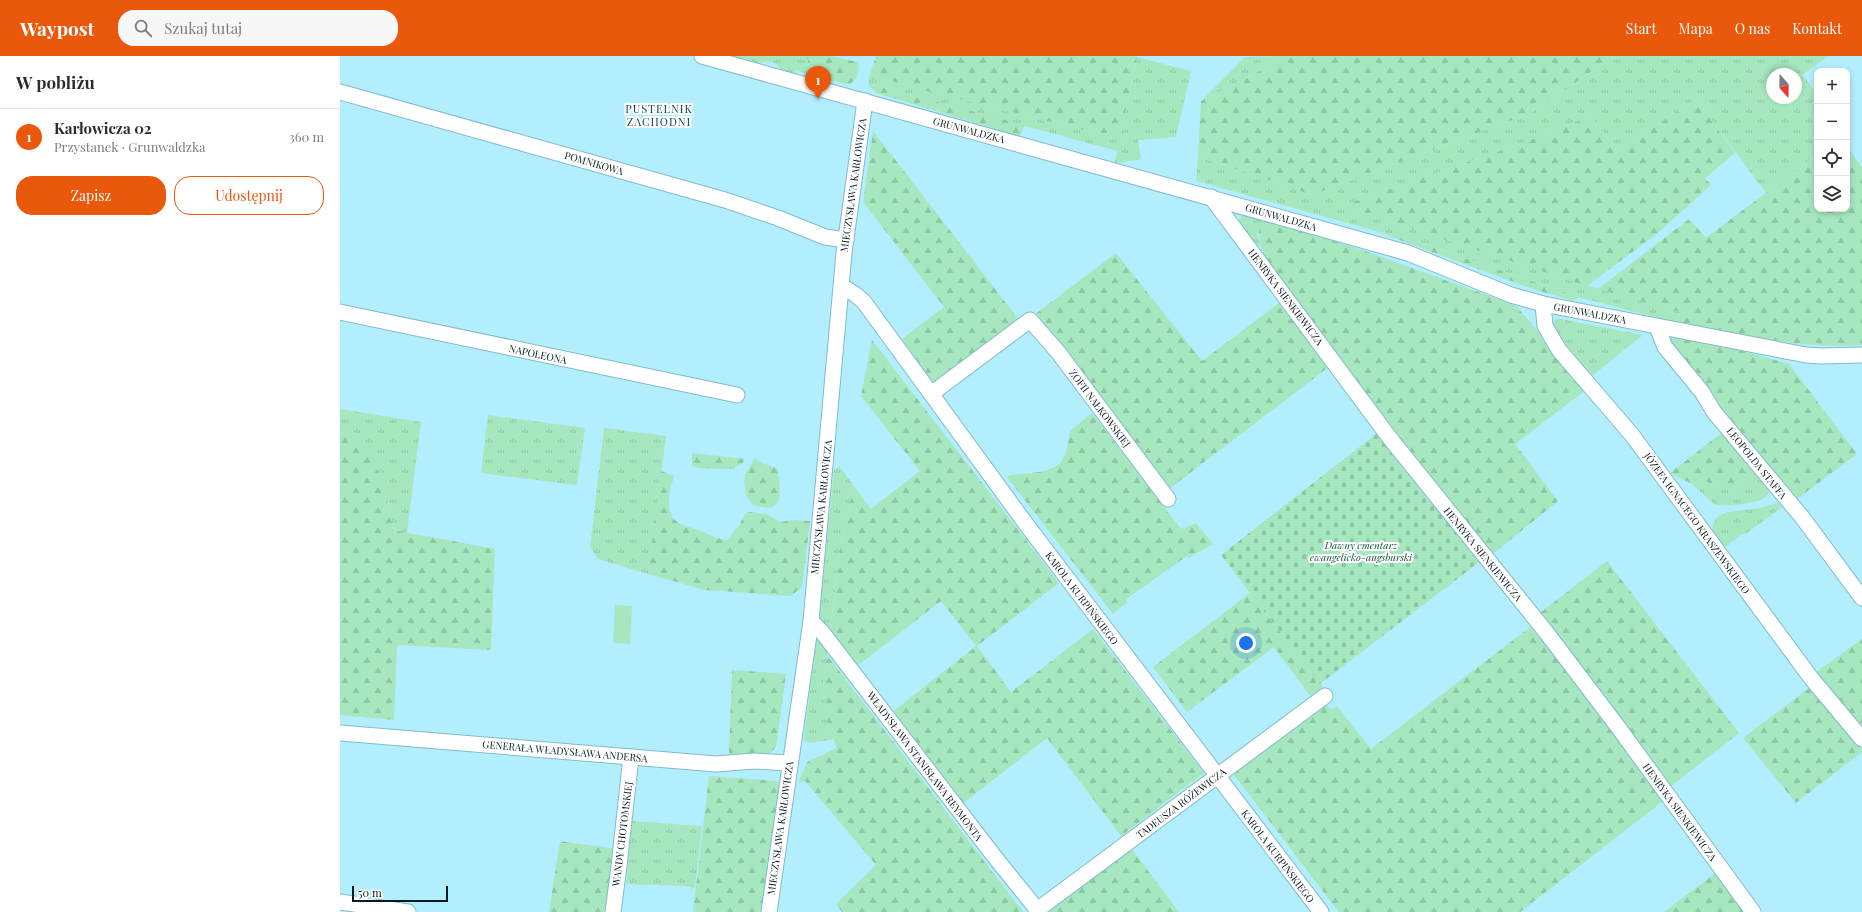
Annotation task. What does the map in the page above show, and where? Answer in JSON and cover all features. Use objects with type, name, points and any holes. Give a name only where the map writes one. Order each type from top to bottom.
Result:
[{"type":"street","name":"GRUNWALDZKA","points":[[702,56],[1408,253],[1512,295],[1543,304],[1806,354],[1821,356],[1862,355]]},
{"type":"street","name":"POMNIKOWA","points":[[340,92],[725,200],[778,218],[825,237],[846,240]]},
{"type":"street","name":"MIECZYSŁAWA KARŁOWICZA","points":[[769,912],[789,763],[811,621],[846,240],[865,101]]},
{"type":"street","name":"HENRYKA SIENKIEWICZA","points":[[1211,197],[1389,436],[1546,632],[1668,794],[1724,874],[1753,912]]},
{"type":"street","name":"KAROLA KURPIŃSKIEGO","points":[[842,286],[852,291],[864,302],[1021,518],[1321,912]]},
{"type":"street","name":"JÓZEFA IGNACEGO KRASZEWSKIEGO","points":[[1543,304],[1545,326],[1559,350],[1632,435],[1811,678],[1862,739]]},
{"type":"street","name":"NAPOLEONA","points":[[340,312],[737,395]]},
{"type":"street","name":"ZOFII NAŁKOWSKIEJ","points":[[931,394],[1030,320],[1058,352],[1168,499]]},
{"type":"street","name":"LEOPOLDA STAFFA","points":[[1657,326],[1665,347],[1702,392],[1714,412],[1802,517],[1862,598]]},
{"type":"street","name":"WŁADYSŁAWA STANISŁAWA REYMONTA","points":[[811,621],[822,632],[1038,911]]},
{"type":"street","name":"TADEUSZA RÓŻEWICZA","points":[[1038,911],[1325,696]]},
{"type":"street","name":"GENERAŁA WŁADYSŁAWA ANDERSA","points":[[340,733],[716,764],[754,761],[789,763]]},
{"type":"street","name":"WANDY CHOTOMSKIEJ","points":[[612,912],[619,866],[631,757]]},
{"type":"street","points":[[340,902],[408,912]]},
{"type":"green space","points":[[729,56],[799,56],[808,59],[809,74],[796,71],[795,74],[782,71],[776,64],[767,61],[758,64]]},
{"type":"green space","points":[[799,56],[830,56],[858,62],[859,69],[856,78],[849,85],[809,74],[808,59]]},
{"type":"green space","points":[[876,56],[1137,56],[1120,139],[915,88],[870,74]]},
{"type":"green space","points":[[1284,56],[1253,75],[1201,101],[1245,57]]},
{"type":"green space","points":[[1284,56],[1614,56],[1531,113],[1312,195],[1198,156],[1201,101],[1253,75]]},
{"type":"green space","points":[[1614,56],[1829,56],[1802,75],[1814,90],[1814,156],[1766,193],[1696,99],[1618,152],[1591,116],[1528,141],[1342,206],[1572,281],[1680,312],[1678,323],[1578,297],[1427,245],[1196,181],[1198,156],[1312,195],[1531,113]]},
{"type":"green space","points":[[1137,57],[1191,71],[1176,137],[1138,140],[1141,159],[1114,164],[1118,151],[868,84],[870,74],[915,88],[1120,139]]},
{"type":"green space","points":[[868,84],[1025,125],[1020,136],[876,93]]},
{"type":"green space","points":[[1696,99],[1735,153],[1705,178],[1711,185],[1659,232],[1587,286],[1342,206],[1528,141],[1591,116],[1618,152]]},
{"type":"green space","points":[[873,131],[1020,321],[936,386],[902,339],[944,307],[863,202]]},
{"type":"green space","points":[[1850,151],[1862,167],[1862,345],[1839,346],[1793,343],[1678,323],[1680,312],[1598,289],[1689,219],[1706,238],[1814,156],[1814,212],[1850,212]]},
{"type":"green space","points":[[1247,215],[1272,221],[1257,235],[1261,247],[1249,238],[1238,221],[1242,216]]},
{"type":"green space","points":[[1272,221],[1362,250],[1509,303],[1518,308],[1587,389],[1515,444],[1558,501],[1489,557],[1271,266],[1262,250],[1259,233],[1260,224]]},
{"type":"green space","points":[[1372,230],[1427,245],[1578,297],[1573,301],[1533,289]]},
{"type":"green space","points":[[1116,253],[1202,361],[1279,303],[1330,366],[1169,489],[1034,315]]},
{"type":"green space","points":[[1556,318],[1643,335],[1592,376],[1551,327]]},
{"type":"green space","points":[[1673,335],[1736,349],[1789,364],[1857,454],[1793,502],[1673,348],[1669,338]]},
{"type":"green space","points":[[872,340],[1059,583],[977,646],[1011,692],[1093,629],[1204,773],[1121,836],[1047,738],[961,805],[891,713],[976,646],[941,601],[856,667],[830,634],[841,543],[854,486],[871,509],[920,471],[861,396]]},
{"type":"green space","points":[[340,409],[421,422],[407,533],[398,531],[391,525],[388,504],[355,437],[340,432]]},
{"type":"green space","points":[[1092,413],[1181,529],[1196,523],[1213,544],[1189,558],[1187,556],[1126,599],[1127,602],[1113,614],[1007,477],[1009,475],[1042,471],[1055,467],[1059,464],[1064,457],[1070,431]]},
{"type":"green space","points":[[488,415],[585,428],[577,485],[481,473]]},
{"type":"green space","points":[[604,428],[666,436],[648,574],[598,559],[590,547]]},
{"type":"green space","points":[[1725,430],[1758,470],[1731,491],[1699,479],[1692,484],[1670,473]]},
{"type":"green space","name":"Dawny cmentarz ewangelicko-augsburski","points":[[1380,431],[1482,560],[1320,684],[1221,555]]},
{"type":"green space","points":[[340,432],[355,437],[367,451],[383,482],[393,528],[398,531],[495,549],[491,650],[397,645],[394,720],[340,715]]},
{"type":"green space","points":[[692,453],[744,459],[743,463],[733,469],[699,468],[692,466]]},
{"type":"green space","points":[[755,458],[760,462],[778,469],[780,492],[778,502],[769,508],[753,505],[746,496],[744,481],[745,475]]},
{"type":"green space","points":[[840,467],[854,486],[841,543],[823,687],[829,726],[834,739],[810,743],[804,740],[805,728],[817,638],[834,469]]},
{"type":"green space","points":[[1758,470],[1767,483],[1769,492],[1761,500],[1744,504],[1714,504],[1692,484],[1699,479],[1731,491]]},
{"type":"green space","points":[[661,471],[674,476],[669,505],[672,516],[675,520],[683,525],[716,537],[727,540],[739,526],[745,514],[749,512],[767,514],[780,522],[795,520],[810,521],[802,587],[791,596],[705,590],[648,574]]},
{"type":"green space","points":[[1782,502],[1786,504],[1724,548],[1712,532],[1713,525],[1720,515],[1760,508]]},
{"type":"green space","points":[[1607,561],[1739,733],[1670,787],[1536,616]]},
{"type":"green space","points":[[1250,593],[1325,690],[1313,700],[1274,647],[1187,712],[1153,667]]},
{"type":"green space","points":[[615,605],[632,606],[630,644],[613,643]]},
{"type":"green space","points":[[1533,625],[1667,798],[1520,912],[1339,912],[1231,771],[1324,701],[1331,710],[1337,706],[1371,749]]},
{"type":"green space","points":[[1862,639],[1862,732],[1816,672]]},
{"type":"green space","points":[[827,655],[1023,912],[842,912],[836,904],[876,865],[805,781],[798,783],[807,762],[837,748],[829,726],[823,687]]},
{"type":"green space","points":[[732,670],[786,674],[776,747],[768,755],[729,754]]},
{"type":"green space","points":[[1813,685],[1862,752],[1796,803],[1743,738]]},
{"type":"green space","points":[[709,776],[777,781],[781,788],[764,912],[693,912]]},
{"type":"green space","points":[[632,821],[702,826],[695,888],[685,886],[626,884]]},
{"type":"green space","points":[[560,841],[615,849],[607,912],[549,912]]},
{"type":"green space","points":[[1131,848],[1179,912],[1048,912]]},
{"type":"green space","points":[[1716,872],[1747,912],[1664,912],[1710,877]]},
{"type":"place","name":"Karłowicza 02","points":[[818,99]]},
{"type":"district","name":"PUSTELNIK ZACHODNI","points":[[659,114]]}]
